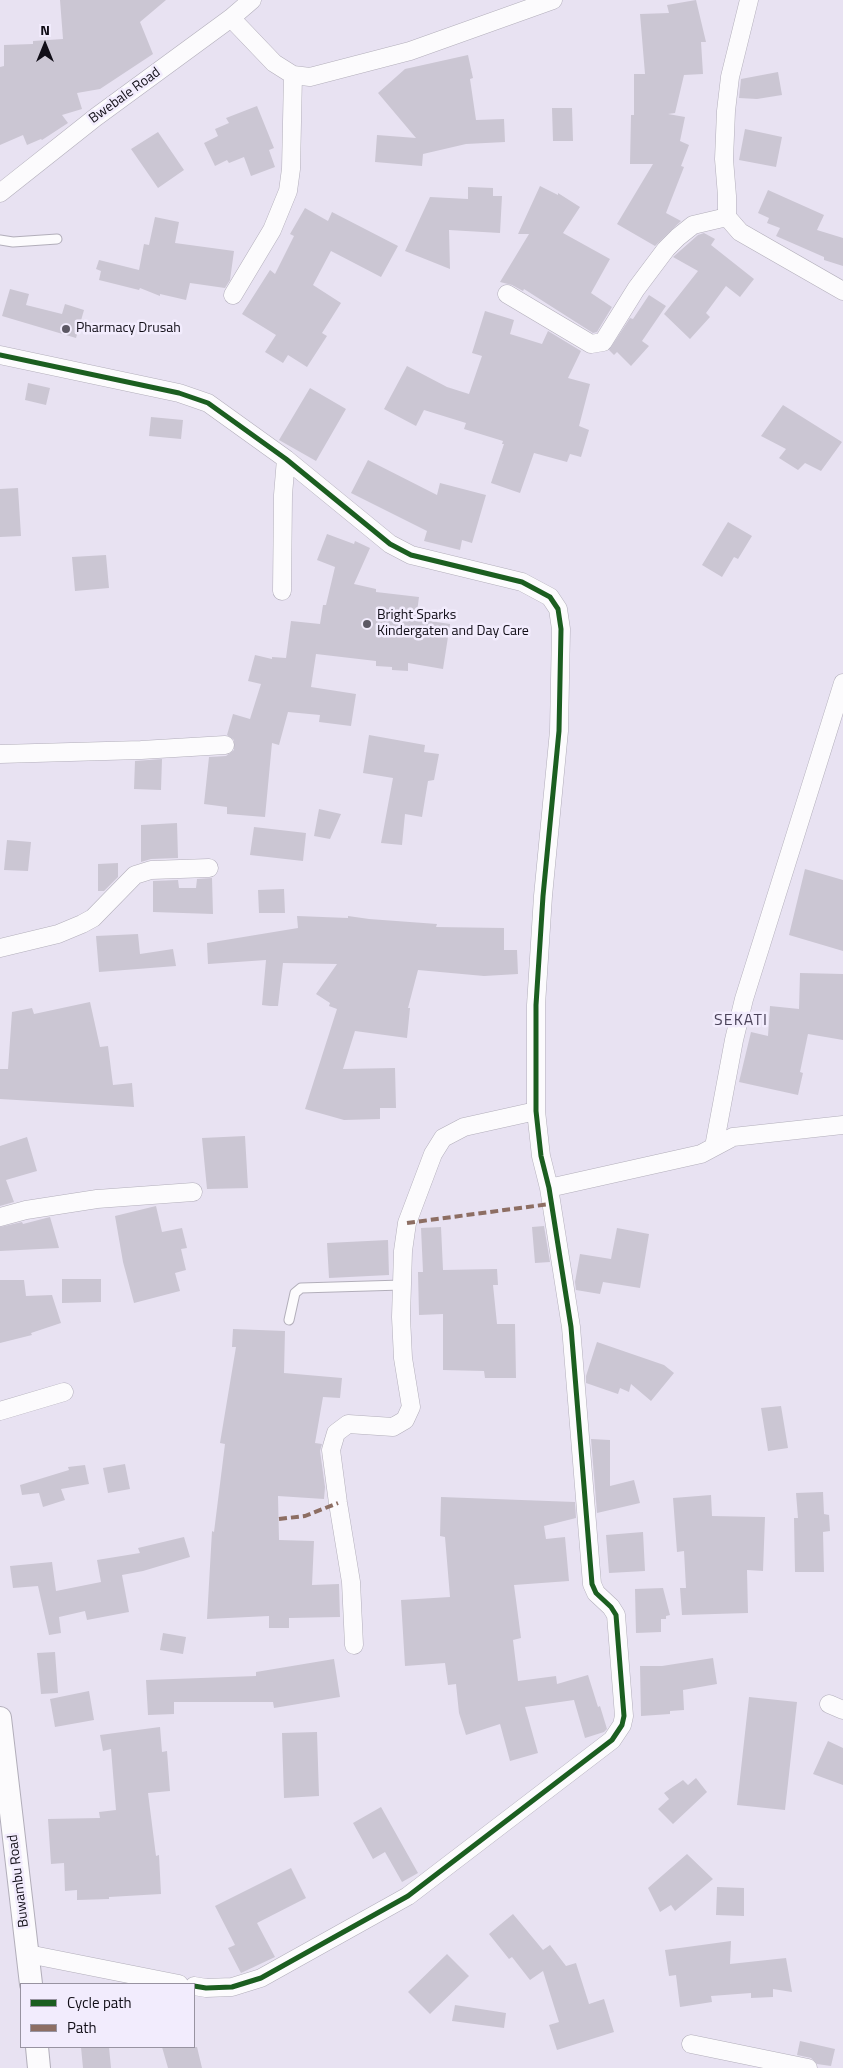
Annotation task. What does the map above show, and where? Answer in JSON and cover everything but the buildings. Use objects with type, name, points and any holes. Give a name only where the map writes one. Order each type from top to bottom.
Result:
[{"type":"street","name":"Bwebale Road","points":[[0,193],[96,117],[231,18],[252,0]]},
{"type":"street","points":[[231,18],[274,62],[293,75],[310,78],[410,51],[553,0]]},
{"type":"street","points":[[749,0],[732,68],[726,110],[724,159],[727,216],[740,232],[843,292]]},
{"type":"street","points":[[233,296],[272,230],[288,190],[291,169],[293,75]]},
{"type":"street","points":[[507,294],[591,344],[603,342],[636,289],[666,249],[693,225],[727,216]]},
{"type":"street","points":[[0,355],[179,393],[208,403],[286,460],[390,544],[411,555],[522,582],[550,597],[558,609],[561,630],[560,731],[543,896],[536,1005],[536,1111],[541,1156],[549,1188],[570,1327],[592,1584],[596,1593],[611,1607],[616,1615],[624,1716],[622,1725],[612,1740],[408,1896],[261,1978],[232,1987],[206,1988],[195,1986]]},
{"type":"street","points":[[282,591],[283,495],[286,460]]},
{"type":"street","points":[[714,1147],[734,1040],[744,999],[843,683]]},
{"type":"street","points":[[0,754],[141,750],[225,745]]},
{"type":"street","points":[[0,948],[58,934],[82,924],[93,918],[135,875],[150,870],[209,868]]},
{"type":"street","points":[[354,1645],[351,1582],[331,1450],[336,1433],[348,1424],[393,1427],[405,1420],[411,1407],[403,1358],[401,1317],[407,1223],[433,1154],[443,1138],[464,1127],[536,1111]]},
{"type":"street","points":[[549,1188],[701,1154],[733,1137],[843,1125]]},
{"type":"street","points":[[0,1217],[26,1210],[97,1199],[193,1192]]},
{"type":"street","points":[[0,1411],[64,1392]]},
{"type":"street","name":"Buwambu Road","points":[[0,1718],[31,1983]]},
{"type":"street","points":[[28,1954],[175,1983]]},
{"type":"street","points":[[691,2044],[808,2068]]},
{"type":"street","points":[[37,2048],[39,2068]]},
{"type":"lane","points":[[0,240],[13,242],[58,239]]},
{"type":"lane","points":[[289,1320],[295,1293],[301,1288],[402,1285]]},
{"type":"marked path","points":[[407,1223],[550,1204]]},
{"type":"marked path","points":[[279,1519],[305,1516],[338,1503]]},
{"type":"cycle path","points":[[0,355],[179,393],[208,403],[286,459],[390,544],[411,555],[522,582],[550,597],[558,609],[561,629],[559,731],[543,896],[536,1005],[536,1111],[541,1156],[549,1188],[571,1327],[592,1584],[596,1593],[611,1607],[616,1615],[624,1716],[622,1725],[612,1740],[408,1896],[261,1978],[232,1987],[206,1988],[195,1986]]},
{"type":"place","name":"Pharmacy Drusah","points":[[66,329]]},
{"type":"place","name":"Bright Sparks Kindergaten and Day Care","points":[[367,624]]},
{"type":"district","name":"SEKATI","points":[[741,1021]]}]
